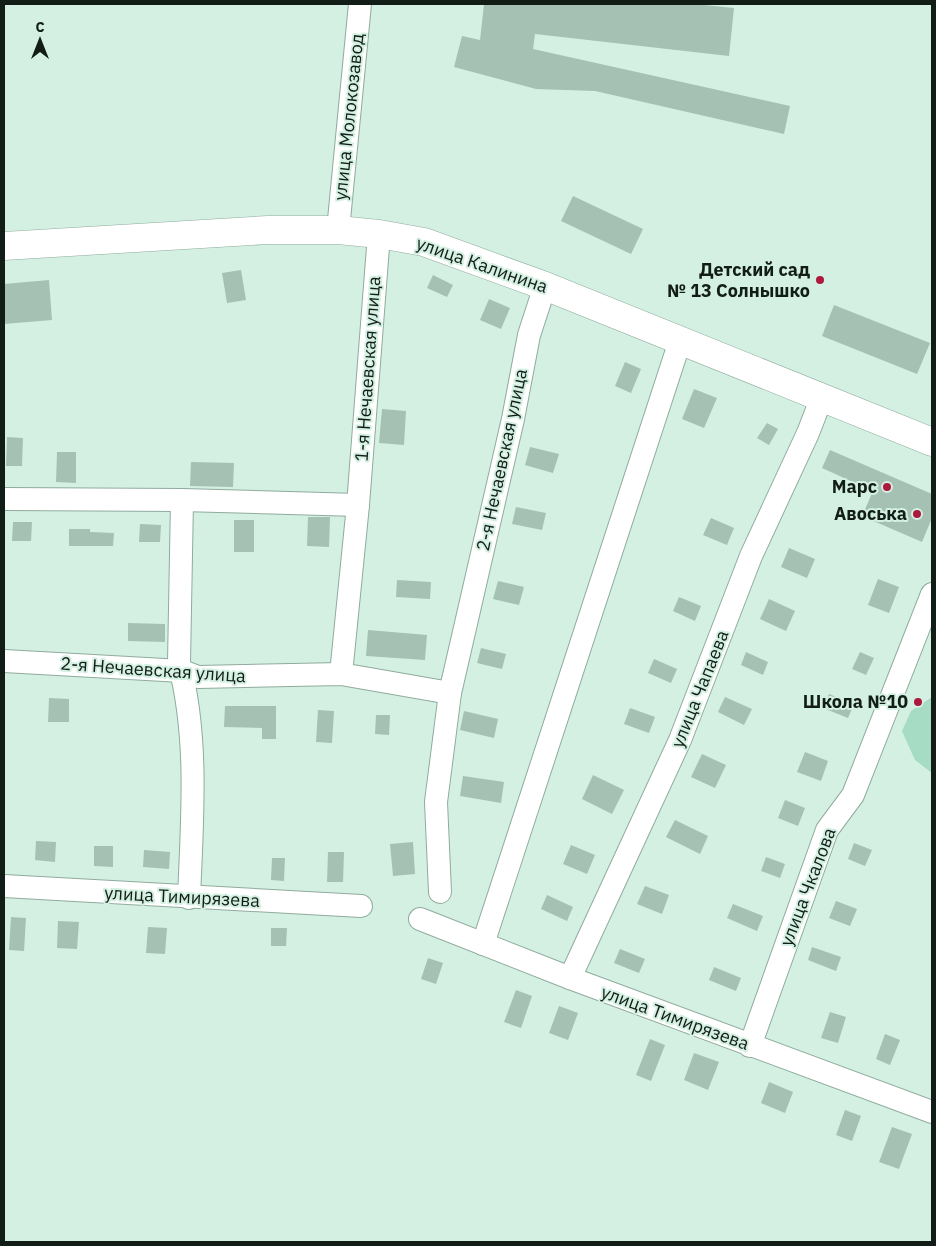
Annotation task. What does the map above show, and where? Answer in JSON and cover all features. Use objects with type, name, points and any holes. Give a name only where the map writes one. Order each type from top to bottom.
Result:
[{"type":"main road","name":"улица Калинина","points":[[4,246],[268,230],[338,230],[379,234],[424,242],[545,286],[932,442]]},
{"type":"street","name":"улица Молокозавод","points":[[338,230],[360,4]]},
{"type":"street","name":"1-я Нечаевская улица","points":[[341,674],[358,505],[379,234]]},
{"type":"street","name":"2-я Нечаевская улица","points":[[440,892],[436,802],[450,693],[513,419],[529,335],[545,286]]},
{"type":"street","points":[[483,944],[680,340]]},
{"type":"street","name":"улица Чапаева","points":[[570,978],[680,740],[751,556],[822,397]]},
{"type":"street","points":[[4,498],[182,500],[358,505]]},
{"type":"street","points":[[182,500],[179,663],[185,681],[191,743],[193,791],[190,898]]},
{"type":"street","name":"улица Чкалова","points":[[750,1046],[827,830],[852,795],[932,594]]},
{"type":"street","name":"2-я Нечаевская улица","points":[[4,661],[182,671],[198,677],[341,674],[450,693]]},
{"type":"street","name":"улица Тимирязева","points":[[4,886],[190,898],[361,906]]},
{"type":"street","name":"улица Тимирязева","points":[[420,919],[750,1046],[932,1112]]},
{"type":"green space","points":[[932,697],[932,773],[915,760],[902,731],[911,711]]},
{"type":"building","points":[[484,4],[694,4],[734,8],[729,56],[535,34],[533,49],[790,106],[784,134],[595,91],[536,89],[454,67],[462,36],[480,40]]},
{"type":"building","points":[[573,196],[643,229],[631,254],[561,221]]},
{"type":"building","points":[[241,270],[246,300],[227,303],[222,273]]},
{"type":"building","points":[[433,275],[453,285],[447,297],[427,288]]},
{"type":"building","points":[[49,280],[52,320],[4,324],[4,284]]},
{"type":"building","points":[[489,299],[510,308],[501,329],[480,320]]},
{"type":"building","points":[[834,305],[930,343],[917,374],[822,336]]},
{"type":"building","points":[[625,362],[641,369],[631,393],[615,386]]},
{"type":"building","points":[[694,389],[717,398],[704,428],[682,419]]},
{"type":"building","points":[[382,409],[406,411],[404,445],[379,443]]},
{"type":"building","points":[[767,423],[778,429],[769,445],[757,438]]},
{"type":"building","points":[[7,437],[23,438],[22,466],[6,466]]},
{"type":"building","points":[[530,447],[559,454],[553,473],[525,465]]},
{"type":"building","points":[[830,450],[932,494],[932,518],[922,542],[862,516],[873,491],[822,468]]},
{"type":"building","points":[[57,452],[76,452],[76,483],[56,482]]},
{"type":"building","points":[[191,462],[234,463],[233,487],[190,486]]},
{"type":"building","points":[[516,507],[546,513],[542,530],[512,524]]},
{"type":"building","points":[[308,517],[330,517],[329,547],[307,546]]},
{"type":"building","points":[[711,518],[734,528],[727,545],[703,535]]},
{"type":"building","points":[[234,520],[254,520],[254,552],[234,552]]},
{"type":"building","points":[[13,522],[32,522],[31,541],[12,541]]},
{"type":"building","points":[[140,524],[161,525],[160,542],[139,542]]},
{"type":"building","points":[[69,529],[90,529],[90,532],[114,533],[113,546],[69,546]]},
{"type":"building","points":[[789,548],[815,559],[807,578],[781,567]]},
{"type":"building","points":[[878,579],[899,587],[889,613],[868,605]]},
{"type":"building","points":[[397,580],[431,582],[430,599],[396,597]]},
{"type":"building","points":[[498,581],[524,587],[519,605],[493,599]]},
{"type":"building","points":[[679,597],[701,606],[695,621],[673,611]]},
{"type":"building","points":[[769,599],[795,611],[786,631],[760,619]]},
{"type":"building","points":[[128,623],[165,624],[165,642],[128,641]]},
{"type":"building","points":[[368,630],[427,635],[425,660],[366,656]]},
{"type":"building","points":[[481,648],[506,654],[502,669],[477,663]]},
{"type":"building","points":[[746,652],[768,662],[763,675],[741,665]]},
{"type":"building","points":[[860,652],[874,658],[866,675],[852,669]]},
{"type":"building","points":[[654,659],[677,669],[671,683],[648,673]]},
{"type":"building","points":[[829,694],[854,704],[848,718],[823,708]]},
{"type":"building","points":[[725,697],[752,709],[744,725],[718,712]]},
{"type":"building","points":[[49,698],[69,699],[69,722],[48,722]]},
{"type":"building","points":[[225,706],[276,706],[276,739],[262,739],[262,728],[224,727]]},
{"type":"building","points":[[630,708],[655,717],[649,733],[624,724]]},
{"type":"building","points":[[318,710],[334,711],[332,743],[316,742]]},
{"type":"building","points":[[464,711],[498,719],[494,738],[460,730]]},
{"type":"building","points":[[376,715],[390,715],[389,735],[375,734]]},
{"type":"building","points":[[805,752],[828,761],[821,781],[797,772]]},
{"type":"building","points":[[702,754],[726,765],[715,788],[691,777]]},
{"type":"building","points":[[593,775],[624,790],[612,814],[582,799]]},
{"type":"building","points":[[463,776],[504,782],[501,803],[460,796]]},
{"type":"building","points":[[785,800],[805,808],[798,826],[778,818]]},
{"type":"building","points":[[675,820],[708,836],[700,854],[666,837]]},
{"type":"building","points":[[36,841],[56,842],[55,862],[35,860]]},
{"type":"building","points":[[413,842],[415,874],[393,876],[390,844]]},
{"type":"building","points":[[854,843],[872,850],[865,866],[848,859]]},
{"type":"building","points":[[571,845],[595,855],[587,874],[563,864]]},
{"type":"building","points":[[94,846],[113,846],[113,867],[94,866]]},
{"type":"building","points":[[144,850],[170,852],[169,869],[143,867]]},
{"type":"building","points":[[328,852],[344,852],[343,882],[327,882]]},
{"type":"building","points":[[766,857],[785,864],[780,878],[761,871]]},
{"type":"building","points":[[272,858],[285,858],[284,881],[271,880]]},
{"type":"building","points":[[645,886],[669,895],[662,914],[637,904]]},
{"type":"building","points":[[547,895],[573,907],[567,921],[541,909]]},
{"type":"building","points":[[836,901],[857,909],[850,926],[829,918]]},
{"type":"building","points":[[733,904],[763,916],[757,931],[727,918]]},
{"type":"building","points":[[11,917],[26,918],[24,951],[9,950]]},
{"type":"building","points":[[58,921],[79,922],[77,949],[57,948]]},
{"type":"building","points":[[148,927],[167,928],[165,954],[146,953]]},
{"type":"building","points":[[271,928],[287,928],[286,946],[271,946]]},
{"type":"building","points":[[812,947],[841,957],[836,971],[808,960]]},
{"type":"building","points":[[620,949],[645,959],[639,973],[614,963]]},
{"type":"building","points":[[428,958],[443,963],[436,984],[421,979]]},
{"type":"building","points":[[714,967],[741,978],[736,991],[709,980]]},
{"type":"building","points":[[516,990],[532,996],[521,1028],[504,1022]]},
{"type":"building","points":[[559,1006],[578,1013],[568,1040],[549,1033]]},
{"type":"building","points":[[830,1012],[846,1017],[838,1043],[821,1038]]},
{"type":"building","points":[[885,1034],[900,1040],[890,1065],[876,1059]]},
{"type":"building","points":[[650,1039],[665,1045],[651,1081],[636,1075]]},
{"type":"building","points":[[694,1053],[719,1062],[708,1090],[684,1080]]},
{"type":"building","points":[[769,1082],[793,1092],[785,1113],[761,1103]]},
{"type":"building","points":[[845,1110],[861,1116],[852,1141],[836,1135]]},
{"type":"building","points":[[892,1127],[912,1134],[899,1169],[879,1162]]},
{"type":"place","name":"Детский сад № 13 Солнышко","points":[[820,280]]},
{"type":"place","name":"Марс","points":[[887,487]]},
{"type":"place","name":"Авоська","points":[[917,514]]},
{"type":"place","name":"Школа №10","points":[[918,702]]}]
